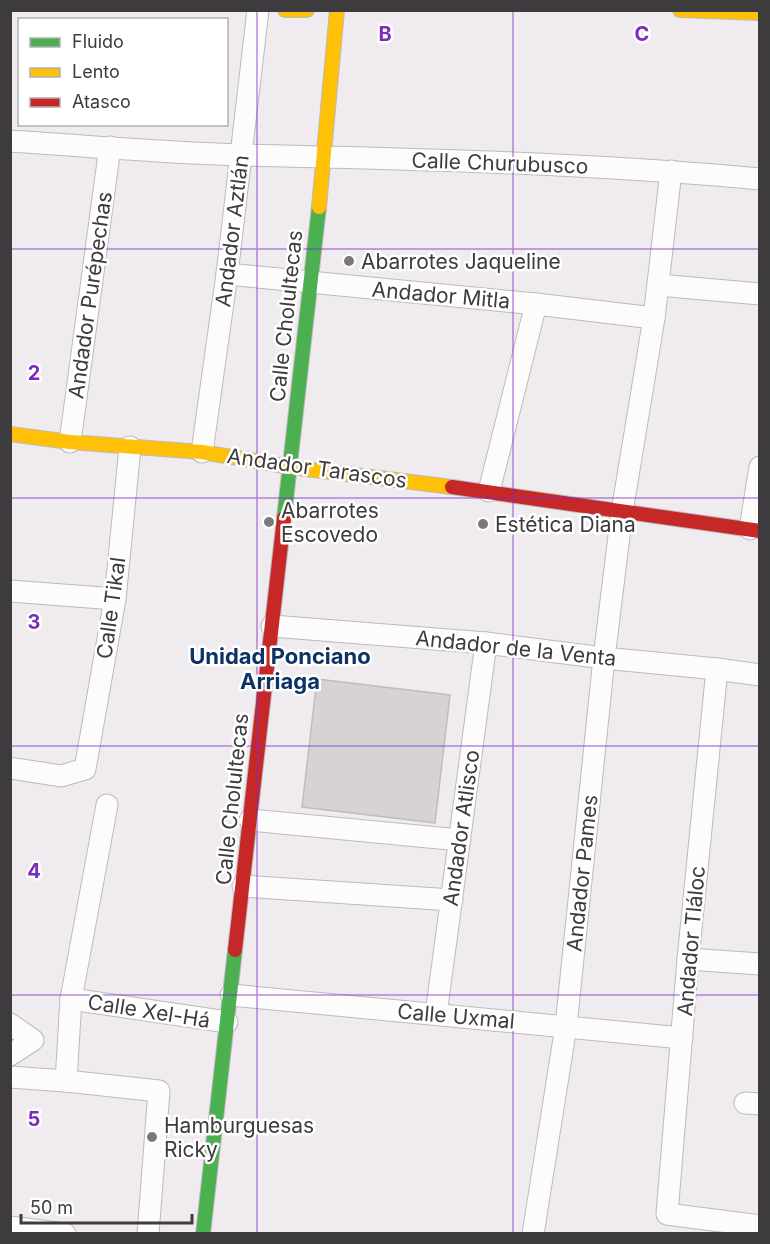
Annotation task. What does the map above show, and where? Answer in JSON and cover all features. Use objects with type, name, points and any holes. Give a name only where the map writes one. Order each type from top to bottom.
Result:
[{"type":"street","name":"Andador Aztlán","points":[[202,452],[227,274],[258,10]]},
{"type":"street","points":[[285,10],[307,10]]},
{"type":"street","name":"Calle Cholultecas","points":[[204,1233],[325,156],[337,10]]},
{"type":"street","points":[[680,10],[759,13]]},
{"type":"street","name":"Calle Churubusco","points":[[10,141],[240,155],[325,156],[671,171],[759,179]]},
{"type":"street","name":"Andador Purépechas","points":[[70,442],[110,147]]},
{"type":"street","points":[[622,512],[654,318],[671,171]]},
{"type":"street","name":"Andador Mitla","points":[[227,274],[536,304],[654,318]]},
{"type":"street","points":[[658,285],[759,294]]},
{"type":"street","points":[[489,491],[536,304]]},
{"type":"street","name":"Andador Tarascos","points":[[10,434],[70,442],[202,452],[290,467],[489,491],[754,530]]},
{"type":"street","name":"Calle Tikal","points":[[10,768],[61,776],[86,769],[115,599],[130,447]]},
{"type":"street","points":[[754,530],[759,467]]},
{"type":"street","name":"Andador Pames","points":[[533,1233],[566,1026],[604,658],[622,512]]},
{"type":"street","points":[[10,591],[115,599]]},
{"type":"street","name":"Andador de la Venta","points":[[272,626],[486,643],[759,675]]},
{"type":"street","name":"Andador Atlisco","points":[[436,1014],[486,643]]},
{"type":"street","name":"Andador Tláloc","points":[[717,669],[688,959],[667,1214],[759,1226]]},
{"type":"street","points":[[66,1081],[71,999],[107,805]]},
{"type":"street","points":[[250,820],[460,840]]},
{"type":"street","points":[[243,886],[452,900]]},
{"type":"street","points":[[688,959],[759,964]]},
{"type":"street","name":"Calle Uxmal","points":[[231,995],[682,1038]]},
{"type":"street","name":"Calle Xel-Há","points":[[71,999],[227,1022]]},
{"type":"street","points":[[10,1024],[33,1040],[10,1054]]},
{"type":"street","points":[[10,1077],[159,1091],[148,1233]]},
{"type":"street","points":[[10,1227],[59,1233]]},
{"type":"building","points":[[317,679],[450,695],[435,823],[302,807]]},
{"type":"traffic: fast","points":[[284,518],[319,207]]},
{"type":"traffic: fast","points":[[203,1234],[235,950]]},
{"type":"traffic: slow","points":[[285,10],[307,10]]},
{"type":"traffic: slow","points":[[319,207],[337,10]]},
{"type":"traffic: slow","points":[[680,10],[760,13]]},
{"type":"traffic: slow","points":[[10,434],[70,442],[202,452],[290,467],[452,487]]},
{"type":"traffic: jam","points":[[452,487],[760,531]]},
{"type":"traffic: jam","points":[[235,950],[284,518]]},
{"type":"place","name":"Abarrotes Jaqueline","points":[[349,261]]},
{"type":"place","name":"Abarrotes Escovedo","points":[[269,522]]},
{"type":"place","name":"Estética Diana","points":[[483,524]]},
{"type":"place","name":"Hamburguesas Ricky","points":[[152,1137]]},
{"type":"district","name":"Unidad Ponciano Arriaga","points":[[280,668]]}]
